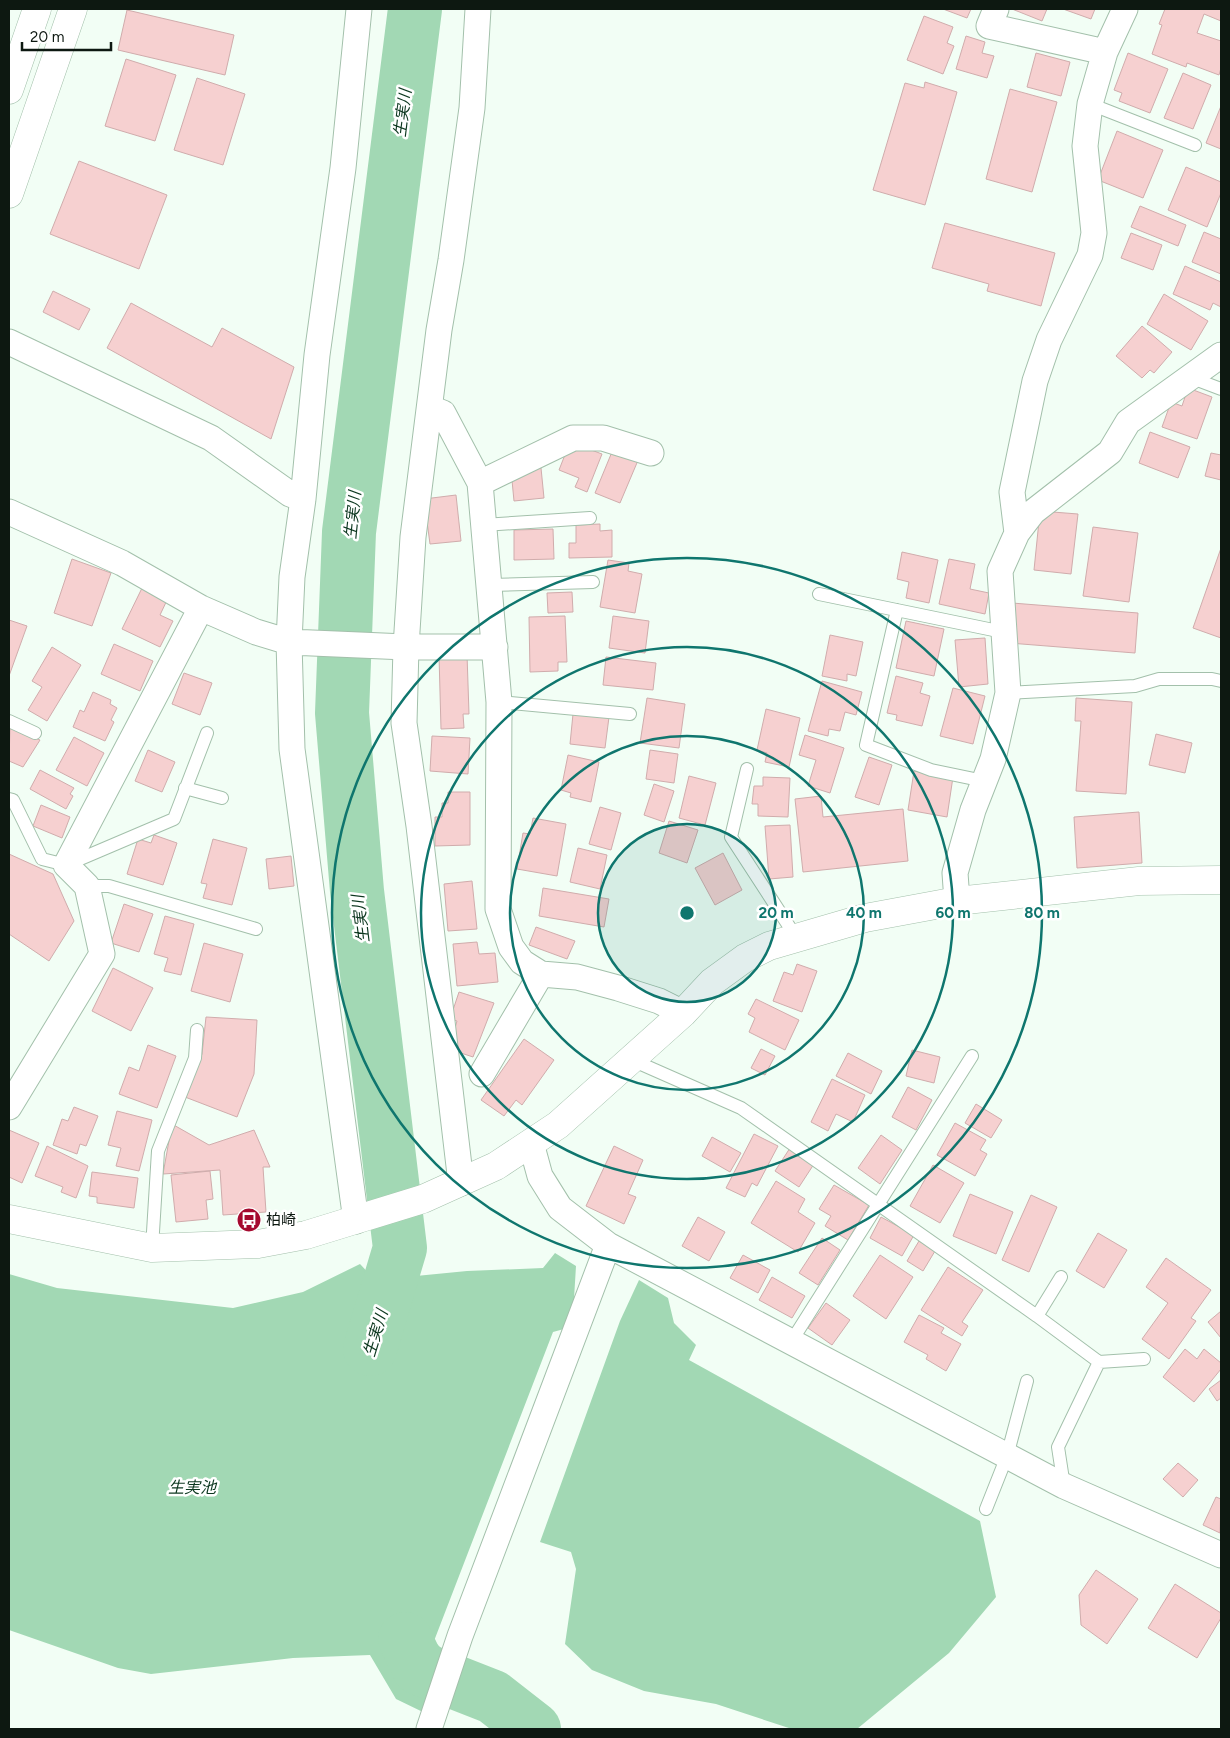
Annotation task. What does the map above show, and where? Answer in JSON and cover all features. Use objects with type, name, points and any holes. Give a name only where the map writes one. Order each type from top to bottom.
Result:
[{"type":"street","points":[[9,90],[37,9]]},
{"type":"street","points":[[9,194],[73,9]]},
{"type":"street","points":[[356,1221],[292,749],[288,642],[292,577],[303,500],[317,355],[343,168],[359,9]]},
{"type":"street","points":[[461,1183],[419,826],[404,723],[406,647],[413,537],[439,330],[451,260],[472,108],[478,9]]},
{"type":"street","points":[[996,9],[990,26],[1105,52]]},
{"type":"street","points":[[1016,533],[1012,492],[1035,381],[1049,340],[1090,255],[1094,233],[1086,146],[1090,104],[1105,52],[1125,9]]},
{"type":"street","points":[[9,342],[211,438],[290,494],[303,500]]},
{"type":"street","points":[[957,901],[956,874],[972,810],[993,759],[1008,693],[1000,571],[1016,533],[1033,512],[1110,452],[1128,422],[1192,378],[1221,355]]},
{"type":"street","points":[[430,408],[443,413],[480,483],[499,702],[498,909],[511,948],[522,962],[541,974],[577,977],[618,988],[659,1002],[683,1013]]},
{"type":"street","points":[[480,483],[573,438],[603,438],[651,453]]},
{"type":"street","points":[[9,512],[122,563],[201,608],[256,632],[288,642],[406,647],[495,647]]},
{"type":"street","points":[[9,1107],[102,954],[87,886],[66,865],[201,608]]},
{"type":"street","points":[[9,1219],[152,1248],[258,1244],[306,1235],[423,1199],[496,1166],[558,1124],[683,1013],[712,982],[745,958],[796,937],[865,918],[957,901],[1139,881],[1221,880]]},
{"type":"street","points":[[482,1074],[541,974]]},
{"type":"street","points":[[531,1143],[540,1176],[560,1208],[608,1245],[1064,1486],[1221,1555]]},
{"type":"street","points":[[431,1725],[455,1650],[608,1245]]},
{"type":"lane","points":[[1090,104],[1195,145]]},
{"type":"lane","points":[[1192,378],[1221,388]]},
{"type":"lane","points":[[484,525],[590,518]]},
{"type":"lane","points":[[489,585],[593,582]]},
{"type":"lane","points":[[819,594],[1003,632]]},
{"type":"lane","points":[[896,610],[866,745],[931,770],[984,782]]},
{"type":"lane","points":[[1008,693],[1135,686],[1159,679],[1212,679],[1221,681]]},
{"type":"lane","points":[[499,702],[630,714]]},
{"type":"lane","points":[[9,721],[35,733]]},
{"type":"lane","points":[[9,799],[13,800],[42,859],[66,865],[174,819],[207,733]]},
{"type":"lane","points":[[747,769],[731,837],[796,937]]},
{"type":"lane","points":[[185,788],[222,798]]},
{"type":"lane","points":[[87,886],[109,886],[256,929]]},
{"type":"lane","points":[[152,1248],[158,1151],[195,1058],[197,1030]]},
{"type":"lane","points":[[791,1342],[972,1056]]},
{"type":"lane","points":[[632,1060],[741,1108],[877,1206],[1037,1316],[1099,1362],[1144,1359]]},
{"type":"lane","points":[[1037,1316],[1061,1277]]},
{"type":"lane","points":[[1064,1486],[1058,1447],[1099,1362]]},
{"type":"lane","points":[[986,1509],[1007,1456],[1027,1381]]},
{"type":"water","name":"生実池","points":[[555,1253],[576,1266],[574,1299],[564,1329],[553,1332],[434,1641],[449,1656],[427,1714],[396,1699],[370,1655],[293,1658],[151,1674],[118,1668],[9,1630],[9,1274],[57,1288],[233,1308],[303,1292],[360,1264],[375,1280],[467,1271],[543,1268]]},
{"type":"water","points":[[639,1280],[668,1298],[674,1323],[696,1345],[689,1360],[980,1521],[996,1597],[949,1653],[857,1729],[792,1729],[716,1704],[644,1691],[592,1670],[565,1644],[576,1569],[571,1552],[540,1542],[620,1321]]},
{"type":"building","points":[[943,9],[971,9],[967,18]]},
{"type":"building","points":[[1012,9],[1047,9],[1042,21]]},
{"type":"building","points":[[1063,9],[1095,9],[1091,19]]},
{"type":"building","points":[[1165,9],[1221,9],[1221,21],[1204,14],[1197,33],[1221,41],[1221,68],[1219,75],[1187,63],[1186,67],[1152,54],[1162,25],[1159,24]]},
{"type":"building","points":[[127,10],[234,35],[225,75],[118,50]]},
{"type":"building","points":[[924,16],[953,27],[947,43],[954,46],[943,74],[907,60]]},
{"type":"building","points":[[966,36],[985,42],[982,53],[994,56],[987,78],[956,69]]},
{"type":"building","points":[[1036,53],[1070,62],[1061,96],[1027,87]]},
{"type":"building","points":[[1128,53],[1168,69],[1150,113],[1119,101],[1122,93],[1114,90]]},
{"type":"building","points":[[126,59],[176,75],[155,141],[105,126]]},
{"type":"building","points":[[1183,73],[1211,85],[1193,129],[1164,118]]},
{"type":"building","points":[[197,78],[245,94],[223,165],[174,150]]},
{"type":"building","points":[[925,82],[957,92],[925,205],[873,190],[905,83],[924,88]]},
{"type":"building","points":[[1010,89],[1057,102],[1032,192],[986,179]]},
{"type":"building","points":[[1221,106],[1221,149],[1206,143]]},
{"type":"building","points":[[1117,131],[1163,150],[1143,198],[1098,180]]},
{"type":"building","points":[[79,161],[167,195],[139,269],[50,234]]},
{"type":"building","points":[[1186,167],[1221,182],[1221,193],[1207,227],[1168,210]]},
{"type":"building","points":[[1140,206],[1186,225],[1178,246],[1131,227]]},
{"type":"building","points":[[945,223],[1055,253],[1041,306],[987,291],[989,284],[932,268]]},
{"type":"building","points":[[1204,232],[1221,239],[1221,274],[1192,262]]},
{"type":"building","points":[[1131,233],[1162,245],[1153,270],[1121,258]]},
{"type":"building","points":[[1185,266],[1221,282],[1221,307],[1213,303],[1210,310],[1173,294]]},
{"type":"building","points":[[53,291],[90,309],[79,330],[43,312]]},
{"type":"building","points":[[1164,294],[1208,321],[1191,350],[1147,324]]},
{"type":"building","points":[[131,303],[212,347],[222,328],[294,367],[271,439],[107,348]]},
{"type":"building","points":[[1142,326],[1172,352],[1154,373],[1150,370],[1142,378],[1116,356]]},
{"type":"building","points":[[1188,388],[1212,397],[1197,439],[1162,427],[1171,402],[1182,406]]},
{"type":"building","points":[[1150,432],[1190,447],[1178,478],[1139,463]]},
{"type":"building","points":[[570,442],[602,454],[587,492],[575,487],[579,478],[559,470]]},
{"type":"building","points":[[614,447],[639,458],[620,503],[595,493]]},
{"type":"building","points":[[1211,453],[1221,455],[1221,480],[1205,476]]},
{"type":"building","points":[[541,468],[544,498],[514,501],[511,470]]},
{"type":"building","points":[[456,495],[461,541],[430,544],[424,499]]},
{"type":"building","points":[[1040,511],[1078,514],[1071,574],[1034,570]]},
{"type":"building","points":[[600,524],[600,531],[612,530],[612,557],[569,558],[569,543],[576,543],[576,525]]},
{"type":"building","points":[[1093,527],[1138,533],[1129,602],[1083,596]]},
{"type":"building","points":[[553,529],[554,559],[514,560],[514,530]]},
{"type":"building","points":[[1221,548],[1221,638],[1193,628]]},
{"type":"building","points":[[902,552],[938,560],[929,603],[906,598],[909,582],[897,579]]},
{"type":"building","points":[[72,559],[111,573],[92,626],[54,613]]},
{"type":"building","points":[[949,559],[975,564],[970,589],[989,593],[985,614],[939,604]]},
{"type":"building","points":[[608,560],[629,563],[628,571],[642,574],[635,613],[600,607]]},
{"type":"building","points":[[143,586],[168,598],[160,615],[173,621],[160,647],[122,629]]},
{"type":"building","points":[[572,592],[573,612],[548,613],[547,593]]},
{"type":"building","points":[[1012,603],[1138,613],[1135,653],[1009,643]]},
{"type":"building","points":[[565,616],[567,662],[558,662],[558,671],[530,672],[529,617]]},
{"type":"building","points":[[613,616],[649,621],[645,653],[609,648]]},
{"type":"building","points":[[9,620],[27,626],[9,676]]},
{"type":"building","points":[[906,621],[944,629],[934,676],[896,668]]},
{"type":"building","points":[[830,635],[863,642],[856,676],[847,674],[847,681],[822,676]]},
{"type":"building","points":[[985,638],[988,684],[959,687],[955,640]]},
{"type":"building","points":[[114,644],[153,661],[140,691],[101,674]]},
{"type":"building","points":[[52,647],[81,665],[47,721],[28,710],[42,687],[32,681]]},
{"type":"building","points":[[467,654],[469,714],[463,714],[464,728],[441,729],[439,655]]},
{"type":"building","points":[[606,657],[656,663],[653,690],[603,685]]},
{"type":"building","points":[[184,673],[212,683],[200,715],[172,704]]},
{"type":"building","points":[[896,676],[923,683],[920,693],[930,696],[922,726],[896,720],[897,715],[887,713]]},
{"type":"building","points":[[822,681],[862,692],[856,715],[845,712],[840,731],[829,729],[828,736],[808,731]]},
{"type":"building","points":[[953,688],[985,696],[973,744],[940,736]]},
{"type":"building","points":[[93,692],[111,700],[110,704],[117,708],[111,720],[114,722],[105,741],[73,727],[80,710],[84,712]]},
{"type":"building","points":[[647,698],[685,704],[679,748],[640,743]]},
{"type":"building","points":[[1076,698],[1132,702],[1126,794],[1076,791],[1081,721],[1075,721]]},
{"type":"building","points":[[766,709],[800,718],[789,767],[765,762],[767,753],[757,750]]},
{"type":"building","points":[[573,714],[609,717],[605,748],[570,744]]},
{"type":"building","points":[[10,727],[40,740],[23,767],[9,761]]},
{"type":"building","points":[[1156,734],[1192,743],[1185,773],[1149,765]]},
{"type":"building","points":[[805,735],[844,748],[830,793],[808,786],[816,760],[799,755]]},
{"type":"building","points":[[432,736],[470,738],[468,774],[430,771]]},
{"type":"building","points":[[74,737],[104,753],[87,786],[56,770]]},
{"type":"building","points":[[148,750],[175,762],[162,792],[135,781]]},
{"type":"building","points":[[650,750],[678,754],[674,783],[646,779]]},
{"type":"building","points":[[568,755],[599,762],[591,802],[570,797],[571,793],[561,790]]},
{"type":"building","points":[[869,757],[892,765],[879,805],[855,797]]},
{"type":"building","points":[[40,770],[74,788],[70,794],[73,796],[66,809],[30,789]]},
{"type":"building","points":[[914,771],[953,777],[947,817],[908,810]]},
{"type":"building","points":[[689,776],[716,783],[705,825],[679,818]]},
{"type":"building","points":[[763,777],[790,778],[788,817],[758,816],[758,804],[752,804],[754,786],[763,786]]},
{"type":"building","points":[[654,784],[674,791],[664,822],[644,815]]},
{"type":"building","points":[[448,792],[470,792],[470,845],[435,846],[435,817],[442,817],[442,803],[448,803]]},
{"type":"building","points":[[821,796],[823,817],[903,809],[908,861],[803,872],[795,799]]},
{"type":"building","points":[[41,805],[70,817],[62,838],[33,826]]},
{"type":"building","points":[[600,807],[621,813],[611,850],[589,844]]},
{"type":"building","points":[[1139,812],[1142,863],[1077,868],[1074,817]]},
{"type":"building","points":[[533,818],[566,824],[557,876],[517,869],[523,833],[530,834]]},
{"type":"building","points":[[669,821],[698,830],[687,863],[659,853]]},
{"type":"building","points":[[790,825],[793,877],[769,879],[765,826]]},
{"type":"building","points":[[154,835],[177,843],[163,885],[127,874],[138,839],[151,843]]},
{"type":"building","points":[[213,839],[247,848],[232,905],[203,898],[207,884],[201,883]]},
{"type":"building","points":[[578,848],[607,855],[600,889],[570,882]]},
{"type":"building","points":[[723,853],[742,890],[715,905],[695,868]]},
{"type":"building","points":[[9,854],[53,874],[74,921],[49,961],[9,934]]},
{"type":"building","points":[[291,856],[294,886],[269,889],[266,859]]},
{"type":"building","points":[[472,881],[477,929],[448,931],[444,884]]},
{"type":"building","points":[[543,888],[609,899],[604,927],[539,916]]},
{"type":"building","points":[[124,904],[153,914],[139,952],[111,943]]},
{"type":"building","points":[[165,916],[194,924],[181,975],[164,971],[168,958],[154,954]]},
{"type":"building","points":[[536,927],[575,941],[567,959],[529,945]]},
{"type":"building","points":[[477,942],[479,954],[495,953],[498,982],[457,986],[453,944]]},
{"type":"building","points":[[204,943],[243,954],[230,1002],[191,991]]},
{"type":"building","points":[[797,964],[817,971],[802,1012],[773,1001],[784,972],[793,975]]},
{"type":"building","points":[[113,968],[153,988],[131,1031],[92,1011]]},
{"type":"building","points":[[459,992],[494,1003],[473,1057],[449,1049],[457,1021],[450,1019]]},
{"type":"building","points":[[756,999],[799,1020],[785,1050],[749,1032],[755,1018],[748,1014]]},
{"type":"building","points":[[206,1017],[257,1020],[254,1074],[237,1117],[185,1097],[202,1054]]},
{"type":"building","points":[[524,1039],[554,1060],[522,1105],[516,1100],[504,1116],[481,1100]]},
{"type":"building","points":[[148,1045],[176,1056],[157,1108],[119,1094],[129,1067],[139,1071]]},
{"type":"building","points":[[761,1049],[775,1056],[765,1075],[751,1068]]},
{"type":"building","points":[[912,1050],[940,1057],[934,1083],[906,1076]]},
{"type":"building","points":[[848,1053],[882,1071],[871,1094],[836,1076]]},
{"type":"building","points":[[832,1079],[865,1095],[853,1122],[836,1114],[828,1131],[811,1122]]},
{"type":"building","points":[[908,1087],[932,1100],[916,1130],[892,1117]]},
{"type":"building","points":[[976,1104],[1002,1120],[991,1138],[965,1123]]},
{"type":"building","points":[[74,1107],[98,1116],[86,1146],[80,1144],[77,1154],[53,1145],[62,1119],[68,1121]]},
{"type":"building","points":[[117,1111],[152,1120],[139,1171],[116,1166],[121,1148],[108,1145]]},
{"type":"building","points":[[955,1123],[986,1140],[980,1150],[987,1154],[975,1176],[937,1155]]},
{"type":"building","points":[[172,1124],[209,1145],[254,1130],[270,1167],[263,1167],[266,1212],[223,1215],[220,1170],[163,1174]]},
{"type":"building","points":[[9,1130],[39,1143],[22,1183],[9,1177]]},
{"type":"building","points":[[754,1134],[778,1146],[757,1186],[752,1183],[745,1197],[726,1188]]},
{"type":"building","points":[[881,1135],[902,1150],[880,1184],[858,1168]]},
{"type":"building","points":[[712,1137],[741,1153],[730,1172],[702,1156]]},
{"type":"building","points":[[47,1146],[88,1166],[76,1198],[61,1192],[63,1187],[35,1176]]},
{"type":"building","points":[[614,1146],[643,1160],[628,1194],[636,1197],[624,1224],[586,1206]]},
{"type":"building","points":[[790,1148],[814,1164],[799,1187],[775,1171]]},
{"type":"building","points":[[933,1165],[964,1183],[940,1223],[910,1206]]},
{"type":"building","points":[[210,1171],[213,1199],[206,1200],[208,1219],[176,1222],[171,1175]]},
{"type":"building","points":[[92,1172],[138,1178],[134,1208],[97,1203],[97,1197],[89,1196]]},
{"type":"building","points":[[776,1181],[805,1199],[798,1212],[815,1223],[798,1252],[751,1223]]},
{"type":"building","points":[[834,1185],[869,1205],[848,1240],[825,1226],[831,1216],[819,1209]]},
{"type":"building","points":[[970,1194],[1013,1212],[996,1254],[953,1236]]},
{"type":"building","points":[[1031,1195],[1057,1207],[1029,1272],[1002,1260]]},
{"type":"building","points":[[698,1217],[725,1232],[709,1261],[682,1246]]},
{"type":"building","points":[[881,1217],[914,1235],[902,1256],[870,1238]]},
{"type":"building","points":[[1098,1233],[1127,1250],[1104,1288],[1076,1271]]},
{"type":"building","points":[[822,1238],[840,1250],[818,1285],[799,1273]]},
{"type":"building","points":[[919,1241],[935,1251],[923,1271],[907,1261]]},
{"type":"building","points":[[743,1255],[770,1270],[758,1293],[730,1278]]},
{"type":"building","points":[[880,1255],[913,1277],[886,1319],[853,1296]]},
{"type":"building","points":[[1166,1258],[1211,1290],[1191,1318],[1196,1321],[1169,1359],[1142,1339],[1168,1303],[1146,1287]]},
{"type":"building","points":[[948,1267],[983,1290],[962,1322],[968,1326],[962,1336],[921,1310]]},
{"type":"building","points":[[772,1277],[805,1296],[792,1318],[759,1300]]},
{"type":"building","points":[[826,1303],[850,1320],[832,1345],[808,1328]]},
{"type":"building","points":[[1221,1311],[1221,1338],[1208,1322]]},
{"type":"building","points":[[919,1315],[944,1328],[941,1333],[961,1344],[946,1371],[926,1359],[928,1355],[904,1342]]},
{"type":"building","points":[[1185,1349],[1197,1359],[1204,1349],[1221,1363],[1221,1369],[1194,1402],[1163,1377]]},
{"type":"building","points":[[1221,1380],[1221,1398],[1217,1401],[1209,1389]]},
{"type":"building","points":[[1178,1463],[1198,1480],[1183,1497],[1163,1479]]},
{"type":"building","points":[[1216,1497],[1221,1499],[1220,1533],[1203,1525]]},
{"type":"building","points":[[1096,1570],[1138,1599],[1107,1644],[1081,1625],[1079,1595]]},
{"type":"building","points":[[1175,1584],[1221,1613],[1221,1618],[1197,1658],[1148,1628]]},
{"type":"waterway","name":"生実川","points":[[370,1349],[400,1248],[357,891],[342,713],[349,532],[415,9]]},
{"type":"waterway","name":"生実川","points":[[405,1639],[419,1668],[493,1697],[534,1729]]},
{"type":"place","name":"柏崎","points":[[249,1220]]}]
